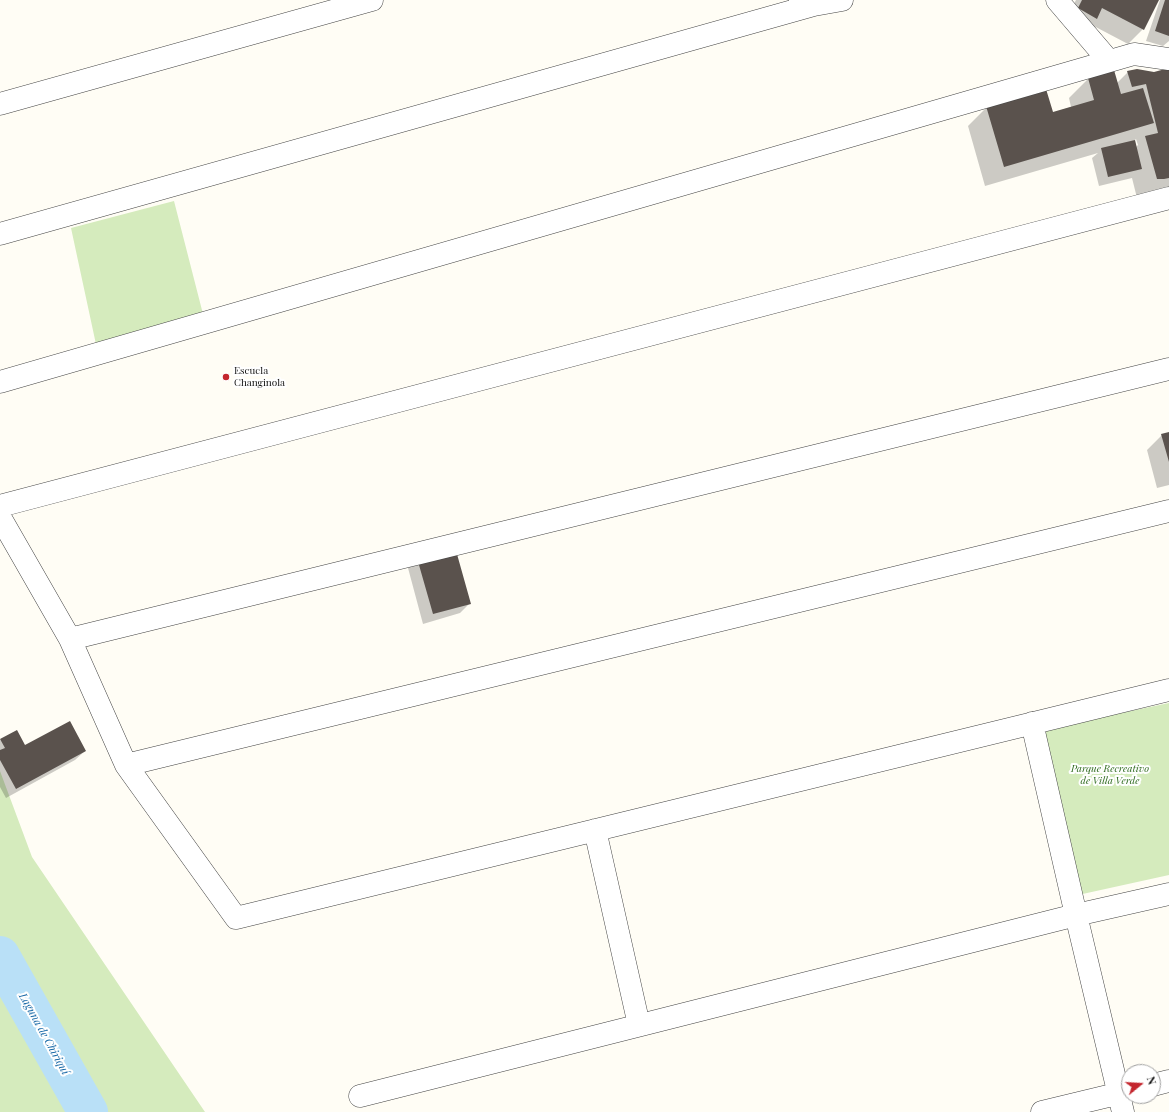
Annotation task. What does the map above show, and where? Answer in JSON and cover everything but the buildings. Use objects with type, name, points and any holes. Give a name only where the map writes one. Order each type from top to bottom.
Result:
[{"type":"street","points":[[0,104],[372,0]]},
{"type":"street","points":[[0,234],[804,2],[842,0]]},
{"type":"street","points":[[1056,0],[1109,61]]},
{"type":"street","points":[[0,382],[1134,54],[1169,59]]},
{"type":"street","points":[[0,506],[1169,198]]},
{"type":"street","points":[[70,638],[1169,370]]},
{"type":"street","points":[[126,765],[1169,510]]},
{"type":"street","points":[[0,517],[70,638],[126,765],[236,918],[1169,690]]},
{"type":"street","points":[[1032,723],[1076,915],[1121,1088]]},
{"type":"street","points":[[595,830],[639,1025]]},
{"type":"street","points":[[360,1096],[1076,915],[1169,894]]},
{"type":"street","points":[[1042,1112],[1121,1099]]},
{"type":"green space","points":[[174,201],[204,318],[97,349],[71,228]]},
{"type":"green space","name":"Parque Recreativo de Villa Verde","points":[[1169,703],[1169,875],[1078,895],[1040,730]]},
{"type":"green space","points":[[0,771],[32,857],[205,1112],[0,1112]]},
{"type":"waterway","name":"Laguna de Chiriquí","points":[[0,956],[88,1112]]},
{"type":"place","name":"Escuela Changinola","points":[[226,377]]}]
